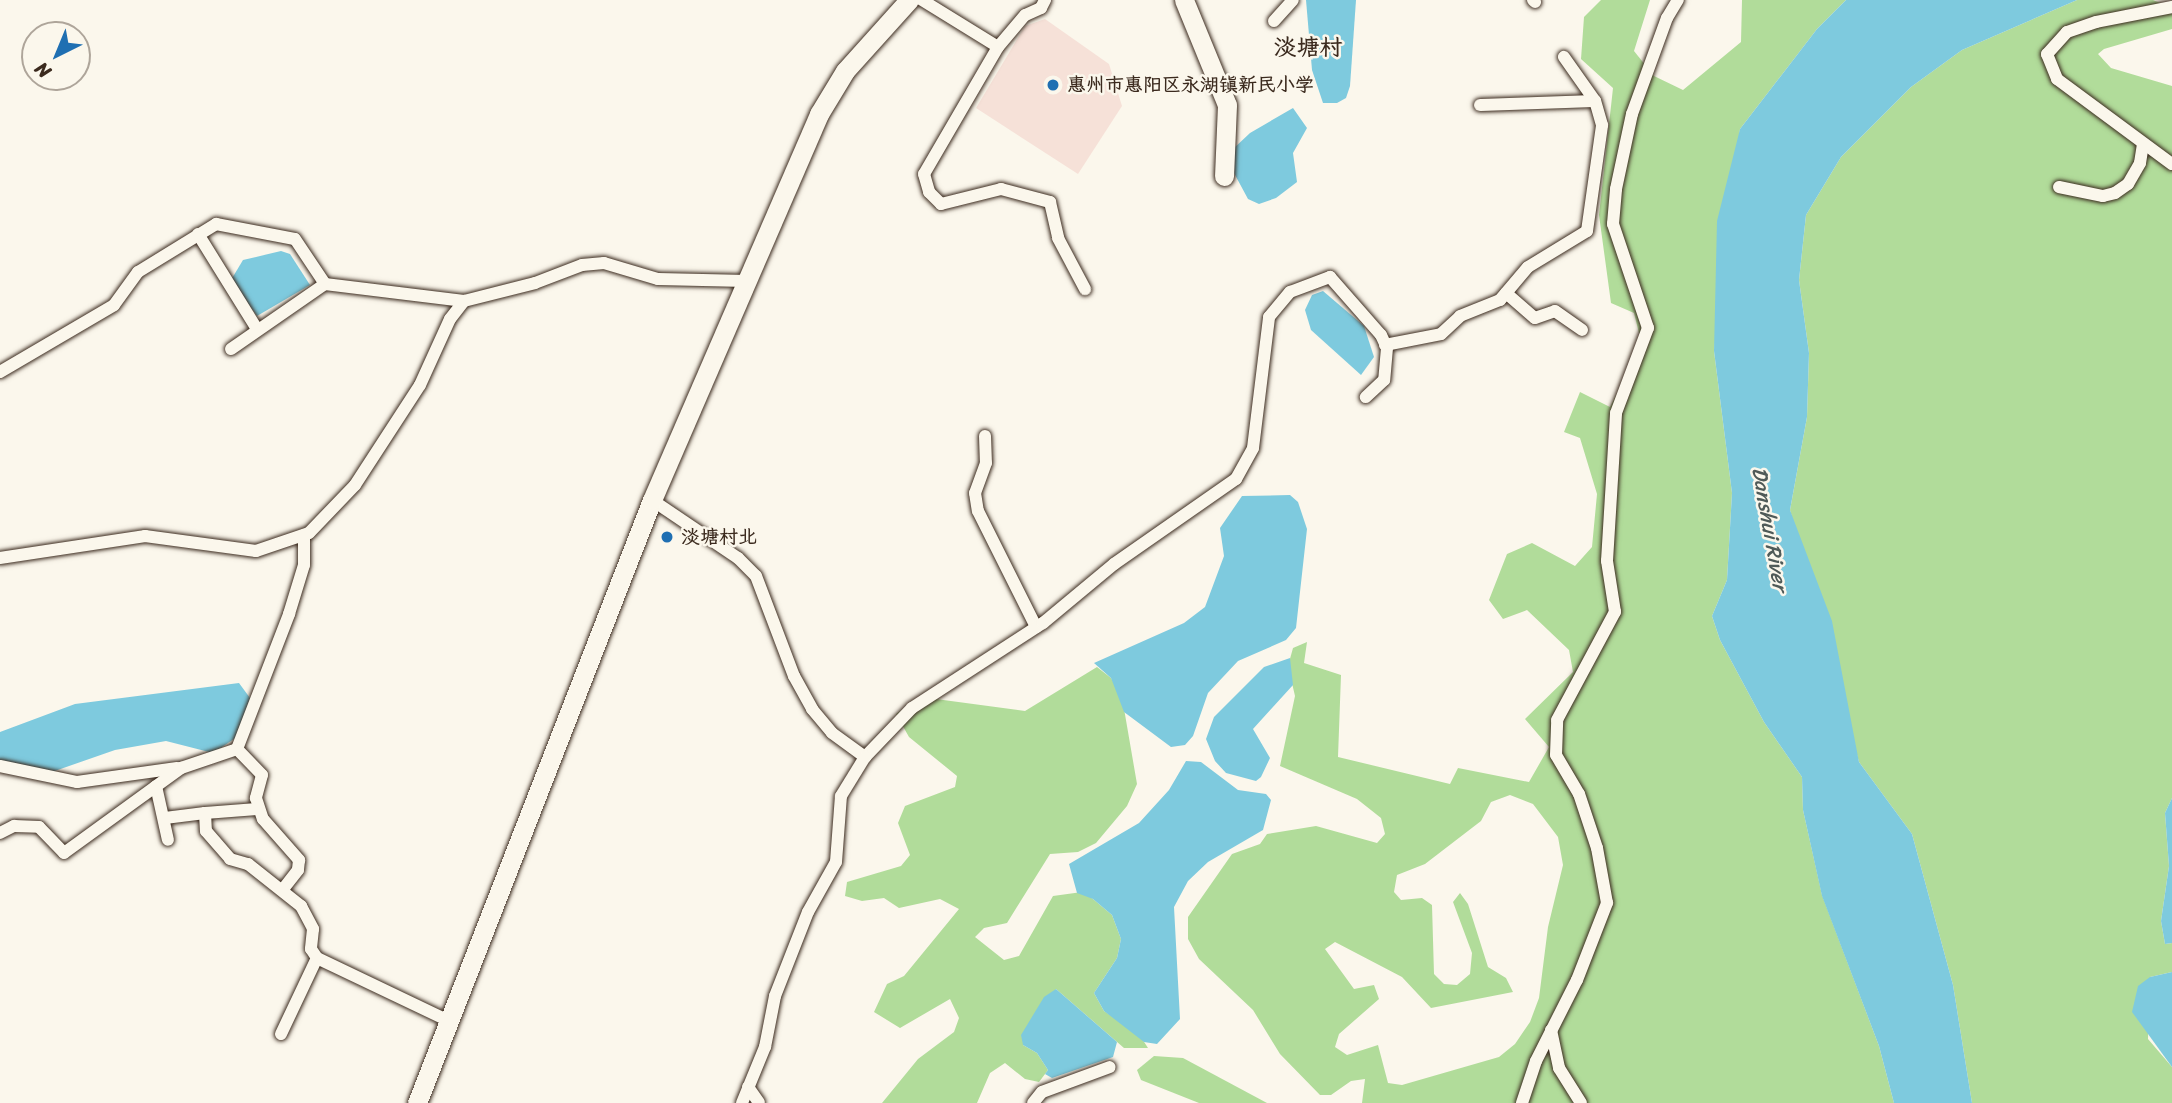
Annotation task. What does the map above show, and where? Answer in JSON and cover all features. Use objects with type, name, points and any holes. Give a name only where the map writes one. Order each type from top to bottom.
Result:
[{"type":"main road","points":[[417,1103],[652,500],[825,104],[850,65],[909,0]]},
{"type":"main road","points":[[1184,0],[1227,105],[1224,176]]},
{"type":"street","points":[[922,0],[998,47]]},
{"type":"street","points":[[1045,0],[1041,8],[1025,15],[998,47],[928,162],[924,174],[929,192],[941,204],[1000,189],[1051,202],[1058,238],[1085,289]]},
{"type":"street","points":[[1274,20],[1293,0]]},
{"type":"street","points":[[1522,1103],[1550,1026],[1577,979],[1607,903],[1597,848],[1579,794],[1556,755],[1557,720],[1615,612],[1607,561],[1616,413],[1648,328],[1613,224],[1616,189],[1632,114],[1667,18],[1678,0]]},
{"type":"street","points":[[2172,7],[2096,22],[2067,32],[2047,54],[2057,79],[2172,164]]},
{"type":"street","points":[[1385,345],[1441,334],[1460,316],[1492,306],[1528,267],[1587,231],[1602,125],[1595,101],[1564,57]]},
{"type":"street","points":[[1480,104],[1595,101]]},
{"type":"street","points":[[2059,187],[2103,195],[2115,193],[2128,184],[2140,163],[2143,144]]},
{"type":"street","points":[[0,372],[114,305],[138,272],[216,223],[295,239],[325,284]]},
{"type":"street","points":[[198,234],[257,329]]},
{"type":"street","points":[[231,349],[325,284],[464,301],[535,283],[582,265],[604,263],[659,279],[747,281]]},
{"type":"street","points":[[742,1103],[765,1047],[775,996],[808,912],[836,862],[841,796],[865,757],[912,708],[1036,627],[1125,556],[1236,479],[1253,448],[1269,317],[1290,292],[1330,277],[1354,300],[1385,345],[1384,380],[1366,397]]},
{"type":"street","points":[[1506,293],[1535,318],[1555,311],[1582,330]]},
{"type":"street","points":[[0,558],[145,536],[256,551],[304,535],[355,485],[420,385],[450,318],[464,301]]},
{"type":"street","points":[[985,436],[986,463],[975,493],[978,511],[1011,586],[1036,627]]},
{"type":"street","points":[[652,500],[738,558],[756,576],[812,709],[832,733],[865,757]]},
{"type":"street","points":[[237,749],[300,578],[304,535]]},
{"type":"street","points":[[0,766],[78,782],[181,768],[237,749]]},
{"type":"street","points":[[237,749],[262,775],[257,809],[299,860],[298,870],[283,889]]},
{"type":"street","points":[[0,833],[14,826],[39,827],[64,853],[181,768]]},
{"type":"street","points":[[156,786],[168,840]]},
{"type":"street","points":[[165,818],[257,809]]},
{"type":"street","points":[[205,813],[206,831],[230,859],[248,864],[263,880],[283,889],[310,918],[311,949],[317,958],[449,1021]]},
{"type":"street","points":[[281,1034],[317,958]]},
{"type":"street","points":[[1550,1026],[1559,1069],[1581,1103]]},
{"type":"street","points":[[1033,1103],[1042,1092],[1110,1067]]},
{"type":"street","points":[[748,1087],[759,1103]]},
{"type":"shaded area","name":"惠州市惠阳区永湖镇新民小学","points":[[1045,19],[1109,64],[1122,106],[1078,174],[976,108],[1025,26]]},
{"type":"green space","points":[[1601,0],[1650,0],[1634,51],[1654,76],[1683,90],[1741,42],[1742,0],[1846,0],[1817,29],[1740,129],[1714,351],[1732,493],[1727,580],[1712,616],[1720,640],[1764,722],[1802,777],[1803,810],[1822,895],[1879,1046],[1894,1103],[1362,1103],[1365,1079],[1351,1081],[1331,1095],[1320,1095],[1280,1054],[1253,1010],[1199,959],[1188,939],[1188,917],[1232,854],[1260,844],[1267,834],[1316,826],[1377,843],[1385,834],[1381,818],[1357,799],[1280,766],[1295,696],[1288,666],[1293,648],[1307,642],[1304,663],[1341,675],[1338,757],[1450,784],[1458,768],[1529,782],[1549,747],[1525,719],[1573,672],[1569,650],[1527,610],[1503,619],[1489,600],[1507,554],[1532,543],[1575,566],[1592,547],[1597,494],[1580,438],[1564,432],[1580,392],[1610,407],[1642,345],[1634,313],[1611,303],[1599,215],[1613,88],[1581,59],[1584,17]],"holes":[[[1510,795],[1533,804],[1558,837],[1563,865],[1548,927],[1539,998],[1530,1022],[1515,1044],[1499,1057],[1402,1085],[1388,1083],[1378,1045],[1347,1055],[1335,1047],[1339,1034],[1379,999],[1374,985],[1354,989],[1325,949],[1335,942],[1402,977],[1431,1008],[1513,992],[1506,978],[1488,967],[1468,904],[1460,893],[1453,902],[1472,953],[1470,974],[1457,985],[1444,984],[1434,974],[1432,905],[1422,898],[1401,900],[1394,892],[1397,875],[1425,864],[1481,821],[1491,802]]]},
{"type":"green space","points":[[2077,0],[2153,0],[2172,8],[2172,29],[2104,49],[2098,54],[2111,68],[2172,86],[2172,798],[2165,813],[2169,866],[2161,921],[2165,944],[2172,943],[2172,972],[2150,977],[2148,1039],[2172,1067],[2172,1103],[1972,1103],[1953,985],[1912,834],[1859,762],[1790,510],[1807,417],[1809,353],[1799,280],[1806,215],[1841,157],[1911,87],[1962,50]]},
{"type":"green space","points":[[1097,667],[1111,678],[1122,697],[1137,784],[1127,806],[1096,843],[1078,852],[1050,854],[1007,923],[984,928],[975,937],[1004,960],[1019,956],[1053,896],[1082,892],[1093,899],[1112,915],[1121,939],[1117,958],[1094,993],[1104,1011],[1139,1034],[1148,1048],[1124,1048],[1056,989],[1023,1045],[1037,1053],[1048,1070],[1039,1082],[1025,1079],[1005,1063],[990,1073],[977,1103],[882,1103],[918,1059],[954,1032],[959,1018],[950,999],[900,1028],[874,1012],[887,984],[904,976],[959,909],[940,899],[899,908],[884,898],[862,901],[845,896],[847,882],[901,866],[910,855],[898,823],[905,806],[955,787],[957,776],[909,737],[896,714],[921,697],[1025,711]]},
{"type":"green space","points":[[1154,1056],[1183,1058],[1267,1103],[1199,1103],[1141,1080],[1137,1070]]},
{"type":"water","points":[[1306,0],[1356,0],[1350,86],[1346,98],[1337,103],[1323,103],[1312,70]]},
{"type":"water","name":"Danshui River","points":[[1846,0],[2077,0],[1962,50],[1911,87],[1841,157],[1806,215],[1799,280],[1809,353],[1807,417],[1790,510],[1832,621],[1859,762],[1912,834],[1953,985],[1972,1103],[1894,1103],[1879,1046],[1822,896],[1803,810],[1802,777],[1764,722],[1720,640],[1712,616],[1727,580],[1732,493],[1714,351],[1717,221],[1740,129],[1817,29]]},
{"type":"water","points":[[1293,108],[1307,128],[1293,153],[1297,182],[1276,198],[1259,204],[1248,199],[1234,173],[1233,149],[1250,133]]},
{"type":"water","points":[[281,251],[290,254],[310,285],[257,316],[231,280],[243,260]]},
{"type":"water","points":[[1323,291],[1364,326],[1374,357],[1361,375],[1311,330],[1305,310],[1312,295]]},
{"type":"water","points":[[1290,495],[1298,502],[1307,529],[1296,628],[1286,640],[1238,661],[1208,693],[1193,736],[1185,745],[1171,747],[1124,712],[1111,678],[1094,663],[1184,623],[1205,607],[1224,556],[1220,528],[1242,496]]},
{"type":"water","points":[[1290,658],[1293,685],[1253,729],[1270,758],[1261,777],[1256,781],[1226,773],[1215,761],[1206,739],[1214,717],[1264,667]]},
{"type":"water","points":[[239,683],[250,698],[237,737],[213,753],[166,741],[115,750],[49,773],[0,761],[0,732],[75,704]]},
{"type":"water","points":[[1186,761],[1201,762],[1238,790],[1266,794],[1271,800],[1263,830],[1208,862],[1188,881],[1174,907],[1180,1019],[1157,1044],[1144,1042],[1104,1011],[1094,993],[1117,958],[1121,939],[1112,915],[1093,899],[1077,893],[1069,864],[1139,823],[1169,790]]},
{"type":"water","points":[[2172,798],[2172,943],[2165,944],[2161,921],[2169,866],[2165,813]]},
{"type":"water","points":[[2172,972],[2172,1067],[2132,1012],[2138,986],[2150,977]]},
{"type":"water","points":[[1056,989],[1117,1042],[1113,1057],[1052,1078],[1045,1074],[1048,1070],[1037,1053],[1023,1045],[1021,1035],[1044,997]]},
{"type":"place","name":"惠州市惠阳区永湖镇新民小学","points":[[1053,85]]},
{"type":"place","name":"淡塘村北","points":[[667,537]]},
{"type":"district","name":"淡塘村","points":[[1308,48]]}]
